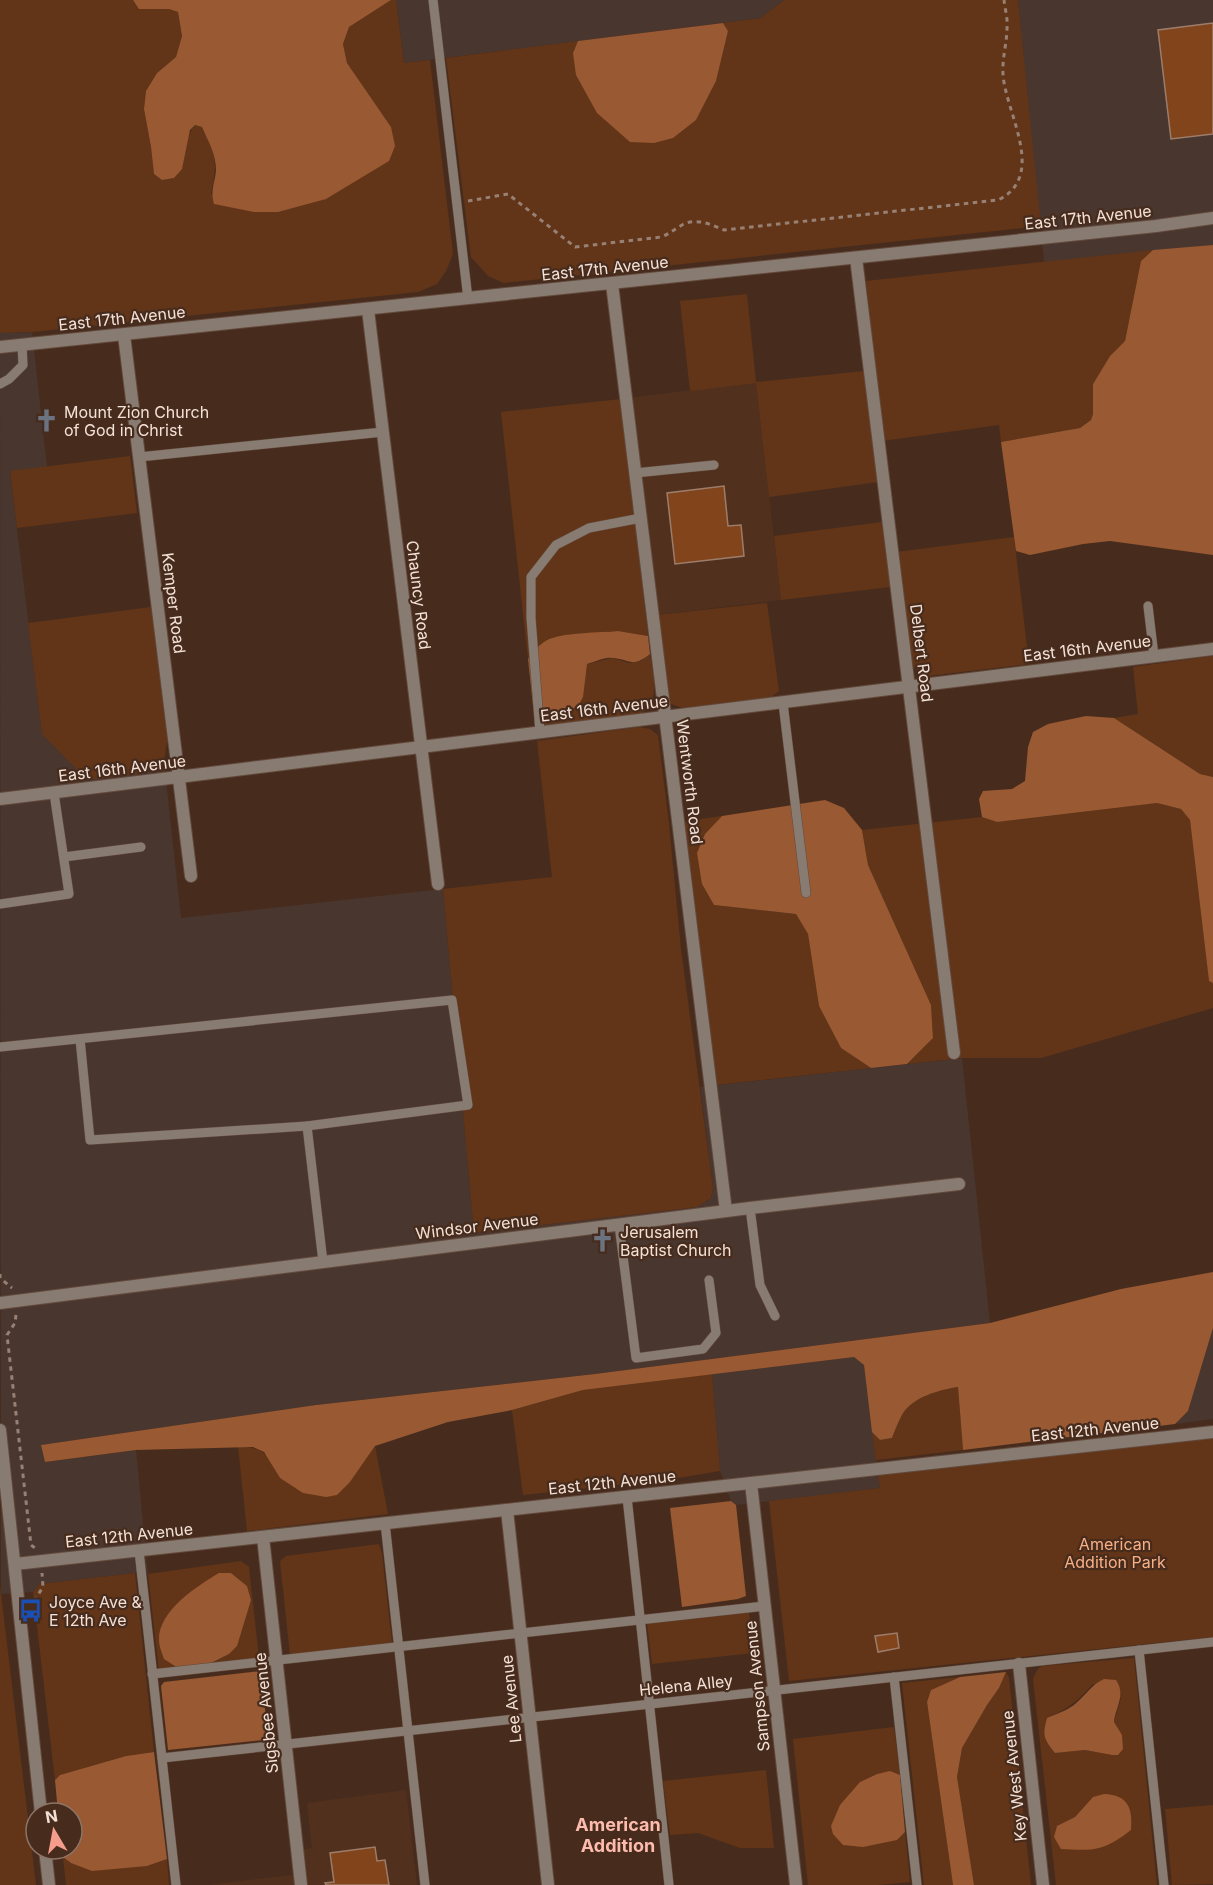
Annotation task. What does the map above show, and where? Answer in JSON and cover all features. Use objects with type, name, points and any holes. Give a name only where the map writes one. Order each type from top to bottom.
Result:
[{"type":"street","name":"East 17th Avenue","points":[[0,348],[1156,226],[1213,218]]},
{"type":"street","name":"Delbert Road","points":[[856,258],[954,1053]]},
{"type":"street","name":"Wentworth Road","points":[[612,284],[726,1211]]},
{"type":"street","name":"Chauncy Road","points":[[368,310],[438,884]]},
{"type":"street","name":"Kemper Road","points":[[124,335],[191,876]]},
{"type":"street","name":"East 16th Avenue","points":[[0,799],[1213,649]]},
{"type":"street","name":"Windsor Avenue","points":[[0,1303],[750,1208],[959,1184]]},
{"type":"street","points":[[0,1430],[40,1801]]},
{"type":"street","name":"East 12th Avenue","points":[[15,1564],[1213,1432]]},
{"type":"street","name":"Sampson Avenue","points":[[752,1483],[796,1885]]},
{"type":"street","name":"Lee Avenue","points":[[507,1510],[548,1885]]},
{"type":"street","name":"Sigsbee Avenue","points":[[263,1537],[301,1885]]},
{"type":"street","name":"Key West Avenue","points":[[1018,1664],[1043,1885]]},
{"type":"street","points":[[46,1861],[49,1885]]},
{"type":"lane","points":[[433,0],[468,299]]},
{"type":"lane","points":[[0,384],[9,379],[23,365],[22,345]]},
{"type":"lane","points":[[139,457],[383,432]]},
{"type":"lane","points":[[636,473],[714,465]]},
{"type":"lane","points":[[540,733],[531,618],[531,577],[556,545],[589,528],[641,518]]},
{"type":"lane","points":[[1148,606],[1154,656]]},
{"type":"lane","points":[[783,703],[806,892]]},
{"type":"lane","points":[[0,904],[69,894],[54,793]]},
{"type":"lane","points":[[64,857],[141,847]]},
{"type":"lane","points":[[0,1047],[452,999],[468,1106],[307,1126],[90,1140],[80,1039]]},
{"type":"lane","points":[[307,1126],[323,1262]]},
{"type":"lane","points":[[750,1208],[760,1285],[775,1316]]},
{"type":"lane","points":[[619,1225],[636,1358],[703,1349],[717,1333],[709,1280]]},
{"type":"lane","points":[[627,1497],[669,1885]]},
{"type":"lane","points":[[386,1523],[425,1885]]},
{"type":"lane","points":[[139,1551],[176,1885]]},
{"type":"lane","points":[[152,1674],[765,1606]]},
{"type":"lane","name":"Helena Alley","points":[[162,1758],[1213,1642]]},
{"type":"lane","points":[[1139,1650],[1164,1885]]},
{"type":"lane","points":[[894,1677],[917,1885]]},
{"type":"path","points":[[457,203],[508,195],[575,247],[661,237],[694,221],[706,223],[724,231],[998,200],[1008,196],[1017,184],[1023,156],[1003,77],[1002,57],[1008,27],[1004,0]]},
{"type":"path","points":[[0,1274],[0,1278],[12,1287],[16,1301],[15,1323],[7,1335],[31,1545],[41,1554],[42,1561],[43,1587],[34,1601]]},
{"type":"shaded area","points":[[133,0],[391,0],[349,27],[343,44],[347,63],[391,127],[395,146],[389,161],[326,199],[278,212],[254,212],[214,204],[212,195],[216,170],[215,158],[202,127],[195,125],[190,130],[182,169],[174,178],[162,180],[154,174],[144,109],[146,91],[157,73],[176,57],[182,36],[178,12],[169,9],[139,9]]},
{"type":"shaded area","points":[[396,0],[784,0],[761,18],[404,63]]},
{"type":"shaded area","points":[[1018,0],[1213,0],[1213,245],[1044,262]]},
{"type":"shaded area","points":[[723,23],[728,31],[716,81],[696,120],[673,138],[654,143],[630,142],[597,113],[576,75],[573,53],[578,41]]},
{"type":"shaded area","points":[[1213,245],[1213,555],[1110,541],[1030,555],[1016,551],[1001,442],[1080,428],[1091,420],[1093,384],[1110,356],[1125,341],[1141,261],[1153,250]]},
{"type":"shaded area","points":[[32,332],[47,467],[10,472],[42,734],[145,773],[164,762],[181,918],[443,889],[474,1233],[697,1207],[711,1198],[713,1188],[700,1087],[962,1058],[990,1323],[595,1374],[316,1405],[42,1445],[45,1462],[136,1450],[148,1574],[135,1573],[40,1584],[33,1592],[1,1594],[0,333]]},
{"type":"shaded area","points":[[756,382],[781,600],[646,616],[621,399]]},
{"type":"shaded area","points":[[618,631],[648,636],[650,654],[635,662],[609,658],[587,664],[583,697],[578,706],[563,713],[548,714],[533,706],[528,659],[540,645],[549,639],[565,635]]},
{"type":"shaded area","points":[[1086,716],[1114,718],[1200,774],[1213,777],[1213,983],[1209,981],[1190,820],[1181,809],[1157,803],[997,822],[982,817],[979,799],[983,791],[1012,789],[1025,781],[1028,747],[1033,732],[1048,724]]},
{"type":"shaded area","points":[[825,800],[844,808],[862,830],[868,865],[931,1005],[933,1038],[907,1064],[871,1068],[841,1048],[819,1006],[808,934],[796,914],[714,905],[702,884],[697,853],[705,834],[722,816]]},
{"type":"shaded area","points":[[1213,1272],[1213,1328],[1188,1411],[1175,1424],[963,1450],[958,1387],[935,1392],[912,1403],[902,1415],[892,1438],[880,1440],[872,1432],[864,1365],[854,1357],[583,1390],[512,1410],[448,1422],[375,1446],[350,1482],[337,1495],[326,1497],[303,1493],[280,1478],[264,1452],[253,1447],[136,1450],[45,1462],[41,1445],[316,1405],[595,1374],[990,1323],[1121,1289]]},
{"type":"shaded area","points":[[1213,1328],[1213,1419],[1175,1424],[1188,1411]]},
{"type":"shaded area","points":[[854,1357],[864,1365],[880,1488],[736,1505],[731,1501],[720,1471],[712,1374]]},
{"type":"shaded area","points":[[731,1501],[736,1505],[746,1596],[682,1607],[670,1508]]},
{"type":"shaded area","points":[[219,1573],[231,1573],[247,1586],[251,1600],[237,1646],[229,1654],[209,1664],[178,1668],[164,1659],[159,1642],[160,1629],[180,1600]]},
{"type":"shaded area","points":[[261,1671],[268,1737],[263,1740],[168,1750],[161,1686],[164,1682]]},
{"type":"shaded area","points":[[1006,1672],[999,1688],[962,1748],[957,1777],[974,1885],[953,1885],[927,1702],[931,1690],[960,1677]]},
{"type":"shaded area","points":[[1104,1679],[1116,1680],[1119,1685],[1120,1696],[1114,1722],[1122,1735],[1123,1749],[1118,1755],[1085,1750],[1055,1753],[1045,1737],[1047,1718],[1071,1707],[1095,1684]]},
{"type":"shaded area","points":[[154,1752],[167,1859],[147,1866],[92,1871],[71,1863],[68,1861],[84,1861],[84,1801],[57,1801],[55,1780],[60,1775],[126,1756]]},
{"type":"shaded area","points":[[890,1771],[900,1775],[905,1832],[897,1840],[863,1847],[843,1845],[833,1834],[831,1826],[840,1805],[860,1782]]},
{"type":"shaded area","points":[[406,1790],[417,1885],[208,1885],[298,1874],[296,1851],[312,1848],[307,1803]]},
{"type":"shaded area","points":[[1104,1794],[1119,1797],[1127,1804],[1131,1815],[1131,1830],[1106,1846],[1082,1850],[1061,1849],[1054,1837],[1057,1826],[1075,1817],[1093,1797]]},
{"type":"green space","points":[[0,0],[133,0],[140,9],[169,9],[178,12],[182,36],[176,57],[157,73],[146,91],[144,109],[154,174],[162,180],[174,178],[182,164],[191,131],[195,125],[202,127],[210,145],[215,166],[211,194],[391,127],[347,63],[343,44],[349,27],[391,0],[396,0],[404,63],[430,60],[453,254],[446,271],[437,284],[418,292],[32,332],[0,333]]},
{"type":"green space","points":[[784,0],[1018,0],[1041,226],[504,283],[488,276],[471,257],[446,58],[578,41],[573,53],[696,120],[716,81],[728,31],[723,23],[761,18]]},
{"type":"green space","points":[[1153,250],[1141,261],[1125,341],[1110,356],[1093,384],[1093,414],[1091,420],[1080,428],[1001,442],[999,425],[882,441],[866,281]]},
{"type":"green space","points":[[747,294],[756,382],[864,371],[878,482],[769,497],[756,383],[690,391],[680,301]]},
{"type":"green space","points":[[621,399],[648,636],[618,631],[566,635],[548,639],[535,648],[528,659],[501,412]]},
{"type":"green space","points":[[130,456],[137,513],[17,528],[10,471]]},
{"type":"green space","points":[[882,522],[890,587],[781,600],[774,536]]},
{"type":"green space","points":[[1014,537],[1029,664],[927,676],[918,673],[912,663],[896,552]]},
{"type":"green space","points":[[767,603],[779,691],[771,697],[683,708],[671,704],[667,696],[657,615]]},
{"type":"green space","points":[[151,607],[168,734],[164,762],[145,773],[87,780],[42,734],[28,623]]},
{"type":"green space","points":[[650,654],[654,695],[652,702],[641,714],[535,727],[533,706],[548,714],[587,664],[612,658],[630,663],[641,661]]},
{"type":"green space","points":[[1213,656],[1213,777],[1200,774],[1114,718],[1138,714],[1133,667]]},
{"type":"green space","points":[[639,727],[650,729],[658,735],[681,949],[713,1188],[711,1198],[697,1207],[474,1233],[443,889],[552,877],[537,741]]},
{"type":"green space","points":[[1157,803],[1181,809],[1190,820],[1209,980],[1213,983],[1213,1008],[1041,1058],[962,1058],[907,1064],[933,1038],[931,1005],[868,865],[862,830],[982,817],[997,822]]},
{"type":"green space","points":[[722,816],[705,834],[702,884],[714,905],[796,914],[808,934],[819,1006],[841,1048],[871,1068],[716,1085],[681,822]]},
{"type":"green space","points":[[712,1374],[720,1471],[666,1480],[523,1495],[512,1410],[583,1390]]},
{"type":"green space","points":[[958,1387],[963,1450],[876,1460],[872,1432],[880,1440],[892,1438],[900,1417],[912,1403],[935,1392]]},
{"type":"green space","name":"American Addition Park","points":[[1213,1435],[1213,1637],[789,1681],[769,1501],[880,1488],[878,1474]]},
{"type":"green space","points":[[238,1446],[255,1449],[265,1454],[280,1478],[337,1495],[350,1482],[375,1446],[388,1514],[247,1531]]},
{"type":"green space","points":[[379,1544],[392,1643],[290,1655],[280,1561],[286,1556]]},
{"type":"green space","points":[[241,1561],[249,1567],[259,1658],[209,1664],[229,1654],[251,1600],[247,1586],[231,1573],[178,1668],[159,1671],[148,1574]]},
{"type":"green space","points":[[135,1573],[154,1752],[126,1756],[60,1775],[55,1780],[33,1592],[40,1584]]},
{"type":"green space","points":[[0,1586],[26,1801],[24,1801],[24,1861],[33,1861],[36,1885],[0,1885]]},
{"type":"green space","points":[[738,1611],[749,1613],[753,1653],[652,1664],[647,1623]]},
{"type":"green space","points":[[1134,1658],[1157,1885],[1056,1885],[1033,1679],[1037,1670],[1042,1666]],"holes":[[[1093,1684],[1121,1698],[1114,1722],[1117,1726],[1112,1755],[1085,1750],[1055,1753],[1045,1737],[1047,1718],[1072,1704]],[[1093,1797],[1061,1849],[1058,1826],[1075,1817]]]},
{"type":"green space","points":[[1006,1672],[1009,1678],[1031,1885],[974,1885],[957,1777],[962,1748],[999,1688]]},
{"type":"green space","points":[[960,1677],[931,1690],[927,1702],[953,1885],[924,1885],[902,1683]]},
{"type":"green space","points":[[894,1727],[900,1775],[884,1773],[860,1782],[897,1840],[905,1832],[910,1882],[878,1885],[808,1885],[793,1739]]},
{"type":"green space","points":[[766,1770],[774,1848],[740,1848],[698,1833],[670,1835],[663,1781]]},
{"type":"green space","points":[[1213,1805],[1213,1884],[1172,1885],[1165,1809]]},
{"type":"green space","points":[[167,1859],[169,1885],[66,1885],[63,1861],[147,1866]]},
{"type":"building","points":[[1213,23],[1213,134],[1171,139],[1158,30]]},
{"type":"building","points":[[724,486],[728,526],[741,525],[744,556],[675,564],[667,493]]},
{"type":"building","points":[[897,1633],[899,1648],[878,1652],[875,1636]]},
{"type":"building","points":[[375,1847],[377,1861],[385,1860],[389,1885],[326,1885],[325,1883],[334,1882],[330,1853]]},
{"type":"place","name":"Mount Zion Church of God in Christ","points":[[46,421]]},
{"type":"place","name":"Jerusalem Baptist Church","points":[[602,1241]]},
{"type":"place","name":"Joyce Ave & E 12th Ave","points":[[31,1611]]},
{"type":"district","name":"American Addition","points":[[618,1835]]}]
